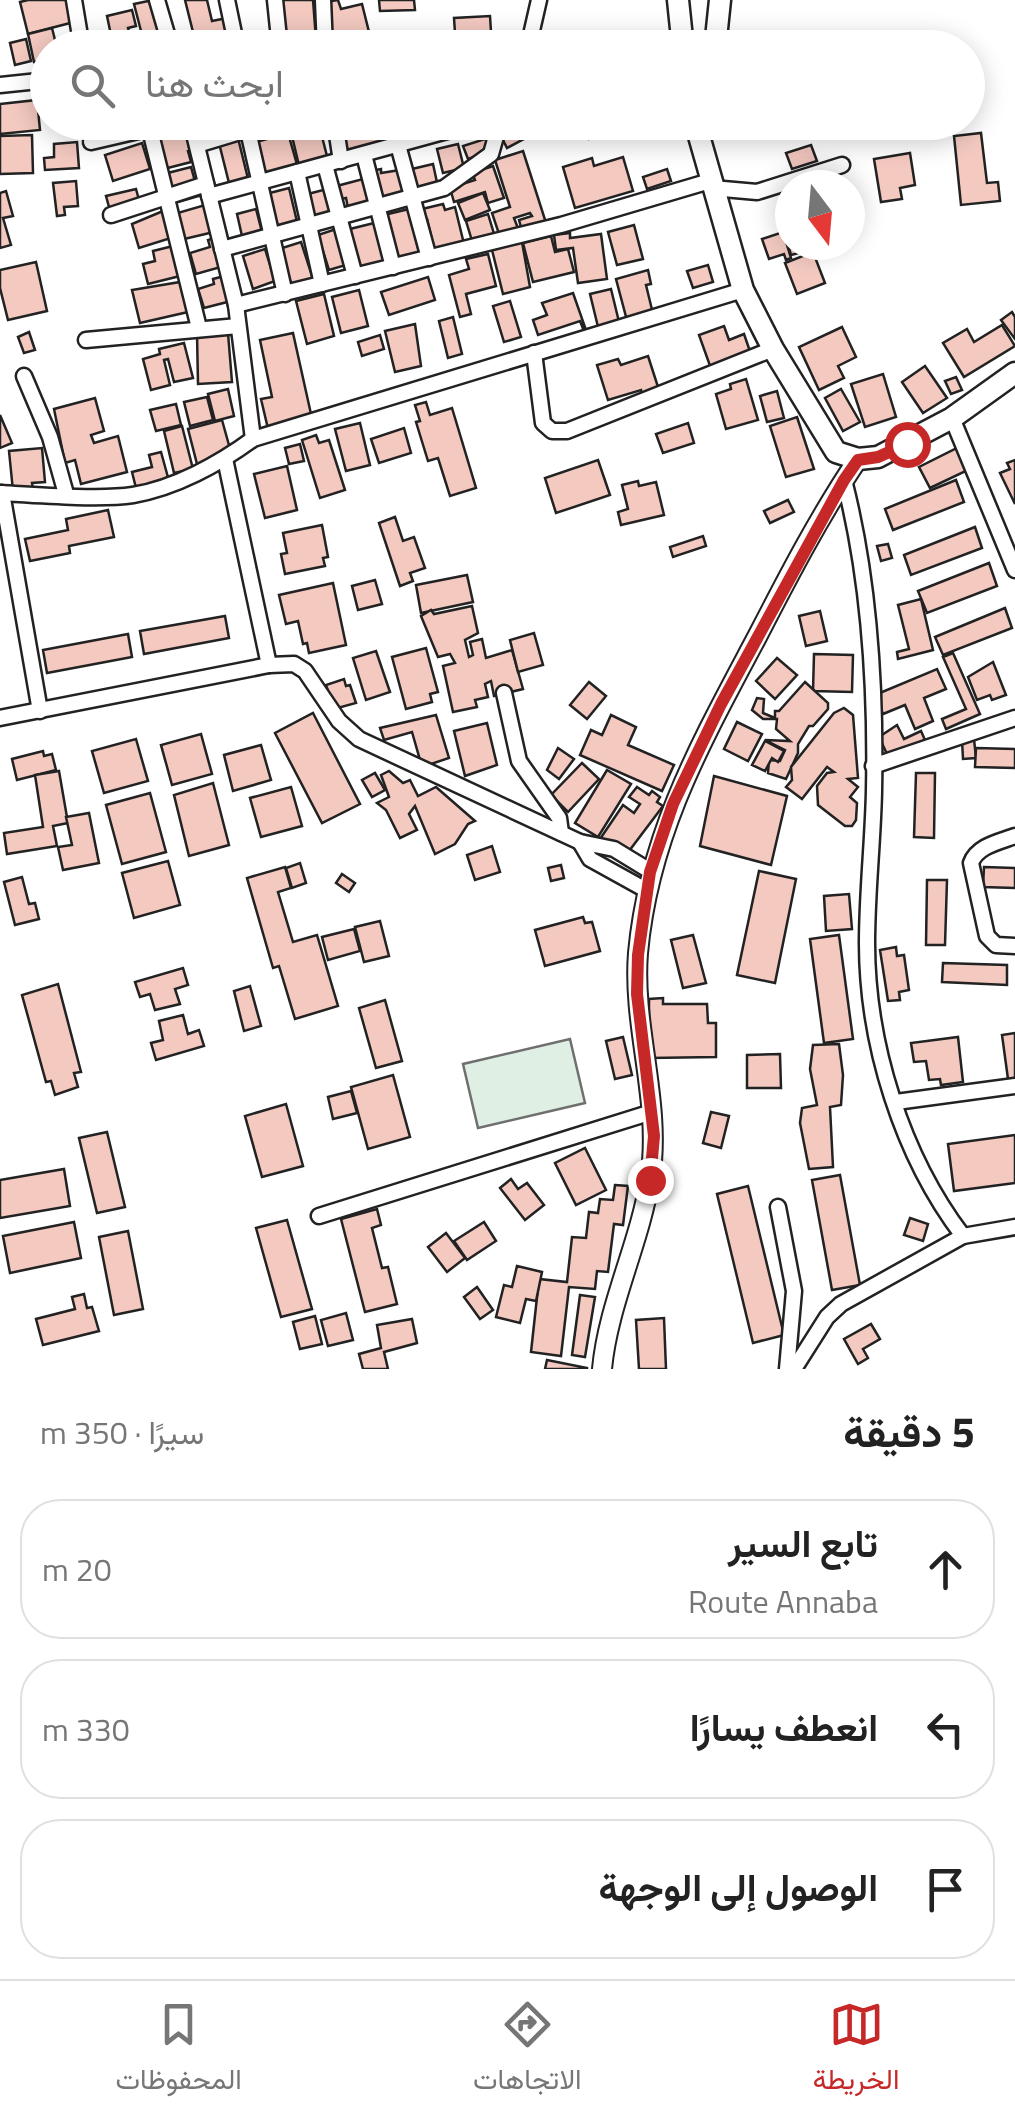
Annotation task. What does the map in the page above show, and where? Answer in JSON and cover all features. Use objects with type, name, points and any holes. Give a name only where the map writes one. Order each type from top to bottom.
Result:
[{"type":"main road","points":[[678,0],[681,30]]},
{"type":"main road","points":[[716,30],[720,0]]},
{"type":"main road","points":[[699,140],[743,290],[773,349],[836,452],[858,460],[878,457],[952,418],[1015,373]]},
{"type":"main road","points":[[702,152],[704,140]]},
{"type":"street","points":[[74,0],[79,30]]},
{"type":"street","points":[[157,0],[166,30]]},
{"type":"street","points":[[227,0],[233,30]]},
{"type":"street","points":[[275,0],[278,30]]},
{"type":"street","points":[[323,0],[324,30]]},
{"type":"street","points":[[532,30],[539,0]]},
{"type":"street","points":[[0,85],[30,82]]},
{"type":"street","points":[[92,142],[99,140]]},
{"type":"street","points":[[153,140],[199,328]]},
{"type":"street","points":[[195,140],[236,305],[252,439]]},
{"type":"street","points":[[196,144],[207,140]]},
{"type":"street","points":[[250,140],[285,294]]},
{"type":"street","points":[[338,140],[341,160]]},
{"type":"street","points":[[111,215],[168,196],[260,182],[416,140]]},
{"type":"street","points":[[222,249],[414,198],[456,182],[491,154],[495,140]]},
{"type":"street","points":[[398,145],[429,258]]},
{"type":"street","points":[[364,154],[392,267]]},
{"type":"street","points":[[325,165],[355,276]]},
{"type":"street","points":[[236,305],[561,226],[711,185],[757,192],[842,165]]},
{"type":"street","points":[[297,172],[322,284]]},
{"type":"street","points":[[40,711],[1,493],[128,496],[150,491],[226,459],[252,439],[743,290]]},
{"type":"street","points":[[86,340],[238,326]]},
{"type":"street","points":[[534,353],[542,423],[552,431],[568,431],[773,349]]},
{"type":"street","points":[[24,376],[50,437],[66,494]]},
{"type":"street","points":[[952,418],[1015,570]]},
{"type":"street","points":[[226,459],[270,664]]},
{"type":"street","points":[[602,1369],[650,1180],[654,1136],[637,994],[648,881],[673,804],[721,704],[858,460]]},
{"type":"street","points":[[844,480],[861,556],[874,766],[867,945],[875,1035],[922,1173],[937,1202],[963,1236]]},
{"type":"street","points":[[0,718],[270,664],[294,664],[305,671],[340,721],[359,740],[580,842],[614,849],[648,881]]},
{"type":"street","points":[[504,693],[519,762],[559,818],[561,833]]},
{"type":"street","points":[[874,766],[1015,718]]},
{"type":"street","points":[[1015,836],[974,854],[972,864],[987,936],[996,945],[1015,946]]},
{"type":"street","points":[[896,1102],[1015,1086]]},
{"type":"street","points":[[319,1216],[652,1112]]},
{"type":"street","points":[[778,1207],[794,1291],[790,1369]]},
{"type":"street","points":[[790,1369],[840,1304],[963,1236],[1015,1228]]},
{"type":"green space","points":[[570,1039],[585,1103],[478,1128],[463,1064]]},
{"type":"building","points":[[69,0],[74,22],[30,30],[28,34],[20,2]]},
{"type":"building","points":[[153,0],[161,30],[141,30],[134,4]]},
{"type":"building","points":[[185,0],[207,0],[212,21],[227,18],[230,30],[192,30]]},
{"type":"building","points":[[279,0],[313,0],[315,30],[282,30]]},
{"type":"building","points":[[338,0],[341,9],[362,4],[368,30],[331,30],[325,2]]},
{"type":"building","points":[[379,0],[414,0],[415,10],[380,11]]},
{"type":"building","points":[[132,10],[136,26],[110,30],[107,16]]},
{"type":"building","points":[[490,16],[491,30],[455,30],[454,18]]},
{"type":"building","points":[[26,39],[30,61],[15,65],[10,43]]},
{"type":"building","points":[[30,101],[30,131],[0,134],[0,104]]},
{"type":"building","points":[[30,135],[33,173],[0,174],[0,136]]},
{"type":"building","points":[[99,140],[122,140],[101,146]]},
{"type":"building","points":[[196,140],[198,148],[188,151],[191,162],[160,170],[153,141]]},
{"type":"building","points":[[238,140],[250,187],[231,191],[219,143]]},
{"type":"building","points":[[290,140],[300,175],[263,186],[249,144]]},
{"type":"building","points":[[293,140],[323,140],[328,160],[317,162],[320,173],[302,178]]},
{"type":"building","points":[[336,140],[380,140],[381,144],[340,154]]},
{"type":"building","points":[[489,140],[492,151],[468,159],[463,146]]},
{"type":"building","points":[[503,140],[522,140],[507,148]]},
{"type":"building","points":[[954,140],[982,140],[987,183],[998,182],[1000,201],[961,205]]},
{"type":"building","points":[[77,142],[79,168],[45,170],[44,158],[54,157],[54,144]]},
{"type":"building","points":[[142,143],[150,169],[113,181],[105,155]]},
{"type":"building","points":[[458,144],[464,168],[443,173],[437,149]]},
{"type":"building","points":[[811,145],[817,161],[792,169],[786,153]]},
{"type":"building","points":[[523,151],[547,226],[523,234],[519,220],[532,216],[530,213],[514,218],[519,231],[500,237],[492,213],[510,207],[495,160]]},
{"type":"building","points":[[910,153],[915,185],[900,188],[902,199],[881,202],[874,159]]},
{"type":"building","points":[[623,157],[633,191],[575,208],[563,167],[592,158],[594,166]]},
{"type":"building","points":[[433,164],[438,187],[418,191],[412,169]]},
{"type":"building","points":[[493,166],[504,198],[488,203],[485,192],[454,202],[450,188],[475,180],[472,173]]},
{"type":"building","points":[[191,167],[199,196],[168,205],[160,175]]},
{"type":"building","points":[[381,169],[381,173],[400,170],[406,203],[379,208],[371,171]]},
{"type":"building","points":[[667,169],[671,181],[647,189],[643,177]]},
{"type":"building","points":[[363,179],[369,203],[348,208],[346,198],[336,200],[333,187]]},
{"type":"building","points":[[76,181],[78,206],[64,207],[65,215],[57,216],[53,183]]},
{"type":"building","points":[[289,188],[299,230],[276,235],[266,194]]},
{"type":"building","points":[[136,189],[142,211],[112,218],[106,196]]},
{"type":"building","points":[[327,189],[334,221],[309,216],[304,195]]},
{"type":"building","points":[[6,191],[13,216],[3,218],[11,245],[0,248],[0,193]]},
{"type":"building","points":[[483,193],[490,210],[465,220],[458,203]]},
{"type":"building","points":[[212,203],[218,231],[180,240],[174,214]]},
{"type":"building","points":[[443,204],[445,210],[455,207],[464,244],[435,252],[427,219],[421,220],[418,210]]},
{"type":"building","points":[[256,209],[264,240],[238,247],[236,237],[242,236],[237,214]]},
{"type":"building","points":[[409,209],[420,257],[395,263],[384,215]]},
{"type":"building","points":[[163,211],[171,238],[139,248],[132,224]]},
{"type":"building","points":[[488,214],[495,237],[473,244],[466,221]]},
{"type":"building","points":[[374,223],[385,266],[358,273],[346,230]]},
{"type":"building","points":[[634,225],[643,259],[617,265],[608,232]]},
{"type":"building","points":[[336,229],[346,265],[329,270],[318,235]]},
{"type":"building","points":[[570,233],[570,238],[601,234],[607,279],[578,283],[573,248],[556,250],[554,235]]},
{"type":"building","points":[[775,235],[775,257],[769,259],[762,239]]},
{"type":"building","points":[[220,236],[228,265],[196,274],[190,253],[210,247],[208,240]]},
{"type":"building","points":[[551,236],[555,252],[568,249],[574,272],[533,282],[523,243]]},
{"type":"building","points":[[301,242],[314,282],[293,289],[276,250]]},
{"type":"building","points":[[522,242],[530,287],[503,294],[492,250]]},
{"type":"building","points":[[173,246],[180,276],[148,284],[143,264],[155,261],[153,251]]},
{"type":"building","points":[[265,249],[275,281],[253,289],[243,256]]},
{"type":"building","points":[[488,254],[496,286],[466,294],[471,314],[460,317],[449,275],[469,269],[466,259]]},
{"type":"building","points":[[816,260],[825,283],[797,294],[785,263]]},
{"type":"building","points":[[36,262],[47,311],[8,320],[0,270]]},
{"type":"building","points":[[708,265],[713,282],[693,288],[687,271]]},
{"type":"building","points":[[648,270],[651,284],[646,285],[655,322],[629,328],[616,279]]},
{"type":"building","points":[[228,275],[235,300],[204,308],[198,289]]},
{"type":"building","points":[[428,277],[435,300],[389,315],[381,292]]},
{"type":"building","points":[[180,282],[188,312],[140,323],[132,290]]},
{"type":"building","points":[[611,289],[620,326],[599,331],[590,294]]},
{"type":"building","points":[[359,290],[368,326],[341,333],[332,297]]},
{"type":"building","points":[[573,293],[586,330],[580,321],[538,335],[533,320],[547,315],[542,303]]},
{"type":"building","points":[[324,294],[334,336],[307,344],[296,301]]},
{"type":"building","points":[[510,301],[521,337],[504,342],[493,306]]},
{"type":"building","points":[[1012,312],[1015,317],[1015,339],[1001,320]]},
{"type":"building","points":[[453,317],[462,354],[448,358],[439,321]]},
{"type":"building","points":[[415,324],[421,366],[395,372],[385,331]]},
{"type":"building","points":[[1002,325],[1015,346],[964,377],[943,343],[967,329],[974,342]]},
{"type":"building","points":[[724,326],[729,340],[744,334],[754,363],[714,377],[699,335]]},
{"type":"building","points":[[842,327],[856,357],[838,366],[844,378],[819,390],[799,347]]},
{"type":"building","points":[[29,332],[35,350],[24,353],[18,337]]},
{"type":"building","points":[[228,333],[232,382],[198,384],[197,334]]},
{"type":"building","points":[[293,333],[313,423],[269,433],[261,399],[272,397],[260,340]]},
{"type":"building","points":[[380,335],[384,349],[362,356],[358,342]]},
{"type":"building","points":[[184,343],[193,378],[174,382],[168,359],[164,360],[170,385],[151,390],[143,359],[160,354],[159,349]]},
{"type":"building","points":[[648,356],[659,390],[642,396],[641,390],[608,400],[597,365],[618,359],[621,365]]},
{"type":"building","points":[[925,366],[947,398],[923,413],[902,382]]},
{"type":"building","points":[[883,374],[896,417],[865,427],[851,384]]},
{"type":"building","points":[[956,377],[962,390],[951,394],[945,381]]},
{"type":"building","points":[[746,379],[758,420],[726,429],[716,394]]},
{"type":"building","points":[[228,389],[234,416],[215,421],[208,394]]},
{"type":"building","points":[[841,389],[860,422],[843,431],[825,398]]},
{"type":"building","points":[[777,391],[784,418],[767,422],[760,396]]},
{"type":"building","points":[[207,397],[213,420],[190,426],[184,402]]},
{"type":"building","points":[[95,398],[104,431],[91,435],[94,443],[118,436],[127,472],[81,484],[75,460],[65,463],[54,409]]},
{"type":"building","points":[[426,402],[430,415],[452,408],[476,488],[450,496],[438,458],[428,461],[415,405]]},
{"type":"building","points":[[176,404],[181,425],[156,431],[150,410]]},
{"type":"building","points":[[0,415],[12,443],[0,448]]},
{"type":"building","points":[[797,417],[814,469],[786,477],[770,426]]},
{"type":"building","points":[[222,420],[232,456],[197,464],[188,429]]},
{"type":"building","points":[[360,423],[370,465],[346,471],[335,429]]},
{"type":"building","points":[[688,423],[694,443],[663,453],[656,434]]},
{"type":"building","points":[[182,426],[193,469],[174,473],[164,431]]},
{"type":"building","points":[[404,428],[411,453],[379,463],[371,439]]},
{"type":"building","points":[[316,435],[319,443],[329,440],[345,490],[320,498],[302,440]]},
{"type":"building","points":[[300,444],[304,461],[289,464],[285,448]]},
{"type":"building","points":[[42,448],[45,482],[32,483],[33,489],[13,491],[9,451]]},
{"type":"building","points":[[957,448],[968,470],[930,488],[919,467]]},
{"type":"building","points":[[161,452],[169,481],[136,488],[132,472],[152,467],[149,455]]},
{"type":"building","points":[[598,460],[610,495],[556,513],[545,478]]},
{"type":"building","points":[[1015,460],[1015,504],[1000,473],[1010,469],[1007,463]]},
{"type":"building","points":[[287,466],[297,510],[265,518],[254,474]]},
{"type":"building","points":[[956,480],[964,502],[893,530],[885,509]]},
{"type":"building","points":[[638,481],[639,486],[656,482],[664,515],[621,525],[618,512],[628,509],[622,485]]},
{"type":"building","points":[[788,500],[794,512],[770,523],[764,511]]},
{"type":"building","points":[[108,510],[114,537],[69,546],[70,553],[30,561],[25,539],[68,530],[66,519]]},
{"type":"building","points":[[395,517],[403,541],[414,537],[425,568],[410,573],[413,581],[400,586],[379,523]]},
{"type":"building","points":[[322,525],[328,557],[323,558],[325,566],[285,574],[281,554],[287,553],[283,533]]},
{"type":"building","points":[[975,527],[982,548],[911,575],[904,555]]},
{"type":"building","points":[[703,536],[706,546],[673,557],[670,547]]},
{"type":"building","points":[[888,544],[892,558],[881,561],[877,546]]},
{"type":"building","points":[[989,563],[997,586],[927,613],[918,591]]},
{"type":"building","points":[[467,575],[473,602],[421,613],[416,585]]},
{"type":"building","points":[[375,580],[382,604],[358,610],[352,586]]},
{"type":"building","points":[[333,583],[346,645],[309,653],[298,621],[286,624],[279,595]]},
{"type":"building","points":[[921,599],[933,650],[898,659],[897,652],[909,649],[898,605]]},
{"type":"building","points":[[472,606],[478,633],[465,640],[469,657],[473,655],[470,642],[482,639],[486,658],[512,650],[523,689],[494,696],[491,681],[485,684],[488,697],[475,700],[477,707],[453,712],[443,666],[455,663],[450,654],[438,657],[421,616],[431,610],[434,614]]},
{"type":"building","points":[[1005,608],[1012,628],[943,655],[935,637]]},
{"type":"building","points":[[820,611],[827,641],[806,646],[799,616]]},
{"type":"building","points":[[225,616],[229,638],[144,654],[140,631]]},
{"type":"building","points":[[534,633],[543,665],[518,672],[510,640]]},
{"type":"building","points":[[128,634],[132,657],[47,673],[43,650]]},
{"type":"building","points":[[426,648],[438,692],[430,694],[432,702],[406,709],[392,657]]},
{"type":"building","points":[[376,651],[390,692],[366,700],[353,658]]},
{"type":"building","points":[[953,653],[980,714],[946,729],[942,719],[966,709],[943,657]]},
{"type":"building","points":[[814,654],[853,655],[852,692],[813,691]]},
{"type":"building","points":[[777,658],[797,675],[775,699],[756,681]]},
{"type":"building","points":[[993,662],[1006,695],[977,700],[968,677]]},
{"type":"building","points":[[937,669],[946,689],[924,698],[933,721],[915,729],[905,705],[883,714],[875,695]]},
{"type":"building","points":[[344,679],[356,703],[334,709],[326,685]]},
{"type":"building","points":[[589,682],[606,696],[587,719],[570,705]]},
{"type":"building","points":[[805,682],[828,703],[828,709],[809,726],[798,744],[786,779],[768,773],[769,760],[780,761],[785,750],[765,740],[790,741],[776,729],[777,719],[763,719],[752,710],[757,698],[764,699],[763,713],[775,718],[775,711]]},
{"type":"building","points":[[844,708],[853,715],[858,778],[848,779],[858,787],[850,797],[857,803],[852,826],[845,826],[818,805],[817,786],[827,773],[834,772],[827,767],[802,799],[786,787],[792,780],[791,767],[834,713]]},
{"type":"building","points":[[313,713],[360,804],[322,823],[275,733]]},
{"type":"building","points":[[436,715],[449,758],[422,767],[412,732],[384,740],[380,728]]},
{"type":"building","points":[[611,715],[636,727],[628,745],[674,765],[662,791],[580,755],[591,730],[602,735]]},
{"type":"building","points":[[737,722],[762,734],[748,761],[724,749]]},
{"type":"building","points":[[487,723],[497,765],[465,776],[454,731]]},
{"type":"building","points":[[897,725],[904,739],[921,731],[925,740],[888,756],[879,737]]},
{"type":"building","points":[[201,734],[212,774],[172,785],[161,745]]},
{"type":"building","points":[[136,739],[148,781],[104,793],[92,751]]},
{"type":"building","points":[[974,739],[976,758],[963,759],[962,740]]},
{"type":"building","points":[[765,741],[784,751],[778,762],[772,758],[765,771],[752,765]]},
{"type":"building","points":[[261,745],[271,780],[233,791],[224,755]]},
{"type":"building","points":[[558,748],[574,759],[559,779],[547,770]]},
{"type":"building","points":[[976,748],[1015,749],[1015,768],[975,767]]},
{"type":"building","points":[[43,751],[44,756],[52,754],[56,770],[17,780],[12,759]]},
{"type":"building","points":[[582,763],[599,779],[568,812],[551,795]]},
{"type":"building","points":[[607,770],[631,784],[598,837],[575,823]]},
{"type":"building","points":[[59,771],[68,823],[53,826],[57,846],[7,854],[4,833],[43,827],[35,775]]},
{"type":"building","points":[[389,771],[403,783],[410,780],[418,796],[436,787],[475,821],[468,824],[455,844],[435,854],[415,806],[409,814],[417,830],[400,838],[386,810],[377,803],[389,797],[381,775]]},
{"type":"building","points":[[375,773],[385,790],[372,797],[362,780]]},
{"type":"building","points":[[916,773],[935,773],[934,838],[914,837]]},
{"type":"building","points":[[714,776],[787,796],[771,865],[700,846]]},
{"type":"building","points":[[213,783],[229,845],[189,856],[174,795]]},
{"type":"building","points":[[291,787],[302,826],[261,837],[250,798]]},
{"type":"building","points":[[637,787],[649,795],[652,791],[663,806],[623,859],[598,842],[623,805],[634,813],[640,804],[629,797]]},
{"type":"building","points":[[150,793],[166,852],[122,864],[106,805]]},
{"type":"building","points":[[89,813],[99,863],[63,870],[58,847],[72,845],[66,817]]},
{"type":"building","points":[[492,846],[500,872],[475,880],[467,855]]},
{"type":"building","points":[[168,861],[180,905],[134,918],[122,873]]},
{"type":"building","points":[[300,863],[306,883],[292,888],[286,868]]},
{"type":"building","points":[[561,865],[564,878],[551,881],[548,868]]},
{"type":"building","points":[[285,867],[291,888],[278,892],[293,942],[317,935],[338,1006],[295,1019],[279,966],[273,968],[247,878]]},
{"type":"building","points":[[984,867],[1015,868],[1015,888],[983,887]]},
{"type":"building","points":[[759,871],[796,879],[775,983],[737,975]]},
{"type":"building","points":[[342,874],[355,883],[349,892],[336,883]]},
{"type":"building","points":[[22,877],[29,904],[35,903],[39,919],[15,925],[4,882]]},
{"type":"building","points":[[927,880],[947,880],[945,945],[926,945]]},
{"type":"building","points":[[849,894],[852,929],[826,931],[824,896]]},
{"type":"building","points":[[583,917],[585,923],[592,922],[600,951],[545,966],[535,930]]},
{"type":"building","points":[[380,921],[389,956],[364,962],[355,927]]},
{"type":"building","points":[[354,929],[360,951],[328,960],[322,937]]},
{"type":"building","points":[[693,935],[706,983],[683,988],[671,940]]},
{"type":"building","points":[[839,935],[853,1039],[824,1043],[810,939]]},
{"type":"building","points":[[896,947],[897,956],[904,955],[909,990],[899,992],[900,1000],[888,1001],[880,950]]},
{"type":"building","points":[[943,963],[1007,965],[1007,985],[942,982]]},
{"type":"building","points":[[183,968],[188,985],[175,989],[180,1004],[155,1010],[150,994],[140,997],[135,982]]},
{"type":"building","points":[[58,984],[81,1072],[74,1073],[78,1087],[55,1095],[51,1081],[46,1082],[22,995]]},
{"type":"building","points":[[250,986],[261,1026],[244,1031],[234,991]]},
{"type":"building","points":[[663,998],[663,1004],[707,1004],[708,1023],[716,1023],[716,1057],[649,1058],[649,999]]},
{"type":"building","points":[[385,1000],[402,1061],[376,1068],[359,1008]]},
{"type":"building","points":[[183,1015],[188,1034],[199,1030],[204,1046],[156,1060],[151,1043],[163,1040],[159,1021]]},
{"type":"building","points":[[1015,1033],[1015,1078],[1008,1079],[1002,1035]]},
{"type":"building","points":[[623,1037],[632,1075],[615,1079],[606,1041]]},
{"type":"building","points":[[958,1037],[963,1082],[941,1085],[940,1079],[929,1080],[926,1061],[914,1062],[911,1043]]},
{"type":"building","points":[[839,1044],[841,1105],[830,1107],[833,1167],[809,1169],[800,1123],[802,1108],[817,1105],[810,1069],[813,1045]]},
{"type":"building","points":[[780,1054],[781,1088],[747,1088],[747,1055]]},
{"type":"building","points":[[393,1075],[410,1137],[368,1149],[351,1087]]},
{"type":"building","points":[[351,1091],[357,1113],[333,1119],[328,1097]]},
{"type":"building","points":[[286,1104],[303,1166],[262,1177],[245,1116]]},
{"type":"building","points":[[711,1112],[729,1116],[721,1148],[703,1143]]},
{"type":"building","points":[[107,1132],[125,1207],[97,1213],[79,1138]]},
{"type":"building","points":[[1015,1135],[1015,1183],[954,1191],[948,1144]]},
{"type":"building","points":[[585,1148],[606,1190],[576,1205],[555,1163]]},
{"type":"building","points":[[64,1169],[70,1206],[0,1218],[0,1180]]},
{"type":"building","points":[[840,1175],[860,1285],[832,1290],[812,1180]]},
{"type":"building","points":[[511,1179],[518,1189],[527,1183],[544,1205],[525,1220],[500,1188]]},
{"type":"building","points":[[615,1185],[628,1186],[623,1225],[614,1224],[608,1272],[597,1271],[595,1289],[569,1287],[561,1356],[531,1352],[539,1279],[567,1282],[572,1237],[586,1238],[589,1212],[598,1213],[600,1199],[613,1200]]},
{"type":"building","points":[[748,1186],[784,1335],[753,1343],[717,1194]]},
{"type":"building","points":[[377,1209],[381,1225],[372,1228],[382,1268],[388,1267],[397,1304],[365,1312],[341,1219]]},
{"type":"building","points":[[910,1218],[928,1224],[923,1241],[904,1235]]},
{"type":"building","points":[[287,1220],[312,1309],[281,1317],[256,1228]]},
{"type":"building","points":[[74,1222],[81,1258],[10,1273],[3,1236]]},
{"type":"building","points":[[484,1222],[496,1241],[467,1260],[454,1241]]},
{"type":"building","points":[[128,1231],[143,1309],[114,1315],[99,1237]]},
{"type":"building","points":[[446,1233],[465,1258],[447,1272],[428,1247]]},
{"type":"building","points":[[517,1266],[542,1272],[536,1301],[526,1299],[520,1323],[496,1317],[504,1285],[512,1287]]},
{"type":"building","points":[[477,1287],[493,1310],[480,1319],[464,1297]]},
{"type":"building","points":[[84,1294],[99,1331],[43,1345],[36,1319],[75,1309],[72,1297]]},
{"type":"building","points":[[580,1295],[595,1297],[585,1357],[572,1355]]},
{"type":"building","points":[[346,1313],[353,1340],[328,1346],[321,1320]]},
{"type":"building","points":[[315,1316],[322,1344],[300,1349],[293,1322]]},
{"type":"building","points":[[664,1318],[666,1369],[639,1369],[636,1320]]},
{"type":"building","points":[[412,1319],[417,1343],[384,1352],[388,1369],[363,1369],[359,1354],[381,1348],[377,1325]]},
{"type":"building","points":[[871,1324],[880,1339],[863,1349],[868,1358],[858,1364],[844,1339]]},
{"type":"building","points":[[547,1360],[587,1368],[587,1369],[545,1369]]},
{"type":"route","points":[[650,1180],[654,1136],[637,994],[638,955],[650,872],[673,804],[772,606],[844,480],[858,460],[878,457],[907,444]]}]
